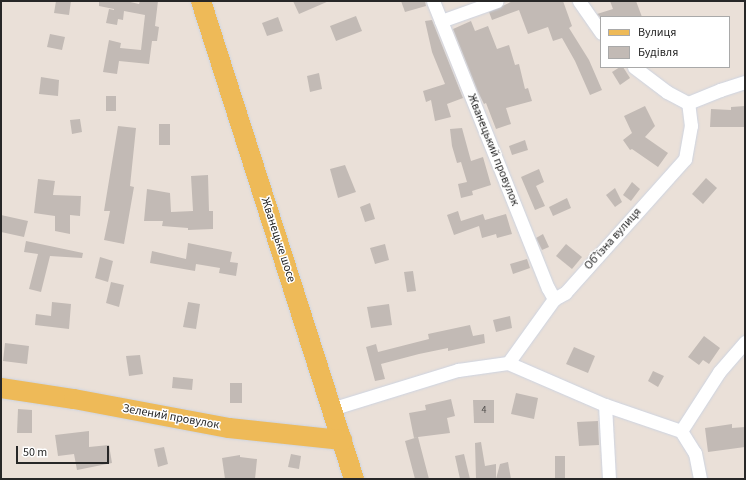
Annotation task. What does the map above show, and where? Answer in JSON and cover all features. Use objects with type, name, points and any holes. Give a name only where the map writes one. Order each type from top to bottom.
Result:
[{"type":"main road","name":"Жванецьке шосе","points":[[201,1],[354,479]]},
{"type":"main road","name":"Зелений провулок","points":[[1,388],[74,399],[229,428],[342,440]]},
{"type":"street","name":"Жванецький провулок","points":[[433,1],[548,288],[554,299]]},
{"type":"street","points":[[441,21],[497,1]]},
{"type":"street","points":[[579,1],[600,32]]},
{"type":"street","points":[[635,68],[667,92],[688,103],[745,82]]},
{"type":"street","name":"Обʼїзна вулиця","points":[[508,363],[554,299],[565,292],[685,159],[691,126],[688,103]]},
{"type":"street","points":[[681,430],[718,372],[745,342]]},
{"type":"street","points":[[332,409],[458,370],[508,363],[605,405],[681,430],[695,454],[700,479]]},
{"type":"street","points":[[605,405],[609,479]]},
{"type":"building","points":[[56,1],[71,1],[69,15],[54,13]]},
{"type":"building","points":[[99,1],[126,1],[139,4],[140,1],[158,1],[155,26],[159,27],[157,41],[152,41],[149,64],[119,61],[117,74],[103,72],[109,40],[121,43],[120,48],[141,50],[145,15],[124,11],[123,20],[118,19],[117,25],[106,23],[109,9],[114,9],[99,6]]},
{"type":"building","points":[[293,1],[329,1],[299,14]]},
{"type":"building","points":[[401,1],[425,1],[426,6],[405,12]]},
{"type":"building","points":[[513,1],[563,1],[572,26],[569,28],[589,60],[602,90],[590,95],[575,61],[562,38],[553,41],[548,27],[528,34],[519,10],[492,20],[489,12]]},
{"type":"building","points":[[610,1],[636,1],[642,16],[600,17],[597,14],[613,9]]},
{"type":"building","points":[[356,16],[362,31],[336,41],[330,26]]},
{"type":"building","points":[[278,17],[283,31],[267,36],[262,23]]},
{"type":"building","points":[[432,20],[463,98],[447,104],[451,117],[435,121],[431,100],[426,102],[423,91],[445,84],[432,52],[425,21]]},
{"type":"building","points":[[471,21],[475,31],[488,26],[497,49],[509,45],[515,65],[519,64],[525,89],[528,88],[532,101],[506,108],[511,124],[496,129],[486,103],[484,104],[478,92],[453,29]]},
{"type":"building","points":[[50,34],[65,37],[62,50],[47,47]]},
{"type":"building","points":[[618,68],[624,68],[630,78],[620,85],[612,72]]},
{"type":"building","points":[[319,73],[322,89],[310,92],[307,76]]},
{"type":"building","points":[[41,77],[59,80],[58,96],[39,94]]},
{"type":"building","points":[[106,96],[116,96],[116,111],[106,111]]},
{"type":"building","points":[[645,106],[655,126],[645,137],[668,153],[658,167],[632,149],[630,150],[623,140],[632,133],[624,116]]},
{"type":"building","points":[[745,106],[745,127],[710,127],[711,109],[731,110],[731,107]]},
{"type":"building","points":[[80,119],[82,132],[72,134],[70,120]]},
{"type":"building","points":[[159,124],[170,124],[170,145],[159,145]]},
{"type":"building","points":[[118,126],[136,128],[130,186],[134,187],[124,244],[104,240],[110,211],[104,211]]},
{"type":"building","points":[[462,128],[471,161],[483,157],[491,185],[472,191],[473,195],[461,198],[458,184],[467,182],[461,162],[457,163],[452,146],[450,129]]},
{"type":"building","points":[[525,140],[528,150],[512,155],[509,146]]},
{"type":"building","points":[[345,165],[356,192],[338,198],[330,169]]},
{"type":"building","points":[[539,169],[544,182],[536,186],[545,206],[535,210],[521,177]]},
{"type":"building","points":[[208,175],[209,211],[213,211],[213,229],[188,230],[188,228],[162,226],[163,221],[144,221],[147,189],[170,193],[171,212],[193,211],[191,176]]},
{"type":"building","points":[[706,178],[717,188],[703,204],[692,194]]},
{"type":"building","points":[[38,179],[55,181],[53,195],[81,196],[80,216],[70,215],[70,234],[55,231],[55,216],[34,213]]},
{"type":"building","points":[[632,182],[640,189],[631,201],[623,195]]},
{"type":"building","points":[[615,188],[622,202],[615,207],[606,195]]},
{"type":"building","points":[[567,198],[571,208],[553,216],[549,207]]},
{"type":"building","points":[[370,203],[375,219],[365,222],[360,207]]},
{"type":"building","points":[[458,211],[461,221],[483,214],[485,220],[506,214],[512,234],[497,238],[496,234],[482,238],[479,226],[454,235],[447,215]]},
{"type":"building","points":[[1,215],[28,221],[24,237],[1,232]]},
{"type":"building","points":[[543,234],[549,247],[542,250],[536,238]]},
{"type":"building","points":[[26,241],[83,253],[82,258],[50,256],[41,292],[29,289],[38,254],[24,252]]},
{"type":"building","points":[[188,243],[232,252],[230,262],[238,263],[236,276],[219,273],[220,268],[196,264],[195,271],[150,263],[152,251],[186,259]]},
{"type":"building","points":[[385,244],[389,260],[375,264],[370,248]]},
{"type":"building","points":[[566,244],[582,257],[572,269],[556,256]]},
{"type":"building","points":[[100,257],[113,261],[108,282],[95,278]]},
{"type":"building","points":[[527,259],[530,268],[513,274],[510,264]]},
{"type":"building","points":[[413,271],[416,291],[407,292],[404,272]]},
{"type":"building","points":[[111,282],[124,285],[119,307],[106,303]]},
{"type":"building","points":[[52,302],[71,304],[69,329],[35,325],[36,314],[51,316]]},
{"type":"building","points":[[188,302],[200,304],[196,329],[183,327]]},
{"type":"building","points":[[389,304],[392,325],[371,328],[367,307]]},
{"type":"building","points":[[510,316],[512,328],[496,332],[493,320]]},
{"type":"building","points":[[470,325],[473,336],[484,334],[485,343],[448,351],[448,348],[381,364],[385,379],[375,381],[366,347],[376,344],[378,352],[429,339],[428,334]]},
{"type":"building","points":[[704,336],[720,348],[709,364],[703,360],[699,365],[688,357]]},
{"type":"building","points":[[5,343],[29,346],[27,364],[3,361]]},
{"type":"building","points":[[574,347],[595,356],[588,373],[566,364]]},
{"type":"building","points":[[140,355],[143,374],[129,376],[126,356]]},
{"type":"building","points":[[653,371],[664,376],[658,387],[648,381]]},
{"type":"building","points":[[173,377],[193,379],[192,390],[172,388]]},
{"type":"building","points":[[230,383],[242,383],[242,403],[230,403]]},
{"type":"building","points":[[516,393],[538,398],[534,419],[511,414]]},
{"type":"building","points":[[451,399],[455,416],[447,418],[450,433],[414,438],[409,413],[426,410],[425,405]]},
{"type":"building","points":[[473,400],[494,400],[494,423],[474,423]]},
{"type":"building","points":[[18,409],[32,410],[32,433],[17,433]]},
{"type":"building","points":[[598,421],[599,445],[579,446],[577,422]]},
{"type":"building","points":[[732,424],[732,428],[745,427],[745,447],[708,452],[705,428]]},
{"type":"building","points":[[89,431],[89,447],[109,445],[112,463],[77,470],[74,454],[58,456],[55,435]]},
{"type":"building","points":[[418,437],[429,479],[415,479],[405,441]]},
{"type":"building","points":[[481,442],[485,466],[496,464],[496,479],[476,479],[475,443]]},
{"type":"building","points":[[164,447],[168,464],[158,467],[154,449]]},
{"type":"building","points":[[291,454],[301,456],[299,469],[288,467]]},
{"type":"building","points":[[464,454],[470,479],[460,479],[455,456]]},
{"type":"building","points":[[240,455],[240,457],[257,459],[255,479],[225,479],[222,458]]},
{"type":"building","points":[[555,456],[565,456],[565,478],[555,478]]},
{"type":"building","points":[[508,462],[511,479],[496,479],[500,464]]}]
